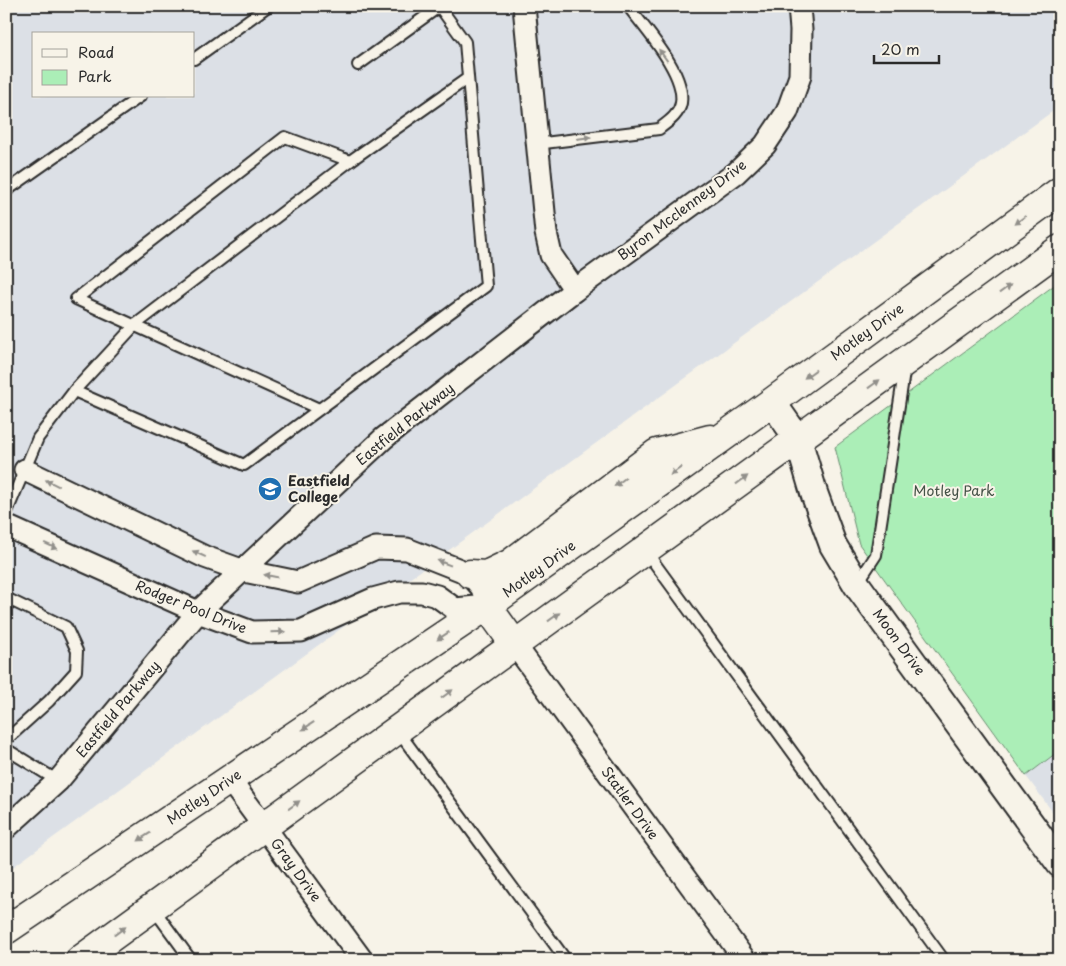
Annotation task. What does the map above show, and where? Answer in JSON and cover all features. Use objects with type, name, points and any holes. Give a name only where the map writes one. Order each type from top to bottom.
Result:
[{"type":"main road","name":"Motley Drive","points":[[6,930],[487,606],[772,402],[1060,191]]},
{"type":"main road","points":[[80,960],[1060,249]]},
{"type":"main road","points":[[470,574],[486,575],[511,563],[657,453],[726,434]]},
{"type":"main road","points":[[487,606],[515,645]]},
{"type":"street","points":[[524,6],[546,233],[551,255],[574,290]]},
{"type":"street","name":"Byron Mcclenney Drive","points":[[574,290],[736,173],[765,145],[787,112],[800,76],[802,30],[799,6]]},
{"type":"street","name":"Eastfield Parkway","points":[[6,828],[58,781],[198,612],[384,438],[574,290]]},
{"type":"street","name":"Moon Drive","points":[[772,402],[798,439],[814,493],[833,545],[857,585],[1060,864]]},
{"type":"street","points":[[25,470],[205,557],[244,571],[298,582],[376,548],[407,549],[470,574],[482,588],[487,606]]},
{"type":"street","name":"Rodger Pool Drive","points":[[6,526],[198,612],[252,632],[301,631],[373,599],[399,592],[422,592],[437,596],[454,609],[487,606]]},
{"type":"street","name":"Statler Drive","points":[[515,645],[745,960]]},
{"type":"street","name":"Gray Drive","points":[[229,780],[362,960]]},
{"type":"lane","points":[[195,58],[268,6]]},
{"type":"lane","points":[[74,391],[244,465],[486,286],[465,42],[440,6],[358,65]]},
{"type":"lane","points":[[536,144],[659,129],[673,119],[681,103],[679,86],[673,70],[628,6]]},
{"type":"lane","points":[[6,514],[38,438],[74,391],[134,325],[350,161],[468,78]]},
{"type":"lane","points":[[6,191],[138,98]]},
{"type":"lane","points":[[319,409],[76,299],[285,137],[350,161]]},
{"type":"lane","points":[[857,585],[876,555],[906,360]]},
{"type":"lane","points":[[645,550],[944,960]]},
{"type":"lane","points":[[6,598],[66,627],[77,651],[76,671],[49,701],[6,740]]},
{"type":"lane","points":[[398,730],[566,960]]},
{"type":"lane","points":[[6,749],[58,781]]},
{"type":"lane","points":[[152,907],[191,960]]},
{"type":"shaded area","name":"Eastfield College","points":[[6,6],[1060,6],[1060,106],[6,872]]},
{"type":"shaded area","points":[[1060,750],[1060,822],[1026,776]]},
{"type":"green space","name":"Motley Park","points":[[1060,281],[1060,750],[1026,776],[859,544],[835,447]]},
{"type":"place","name":"Eastfield College","points":[[270,489]]}]
